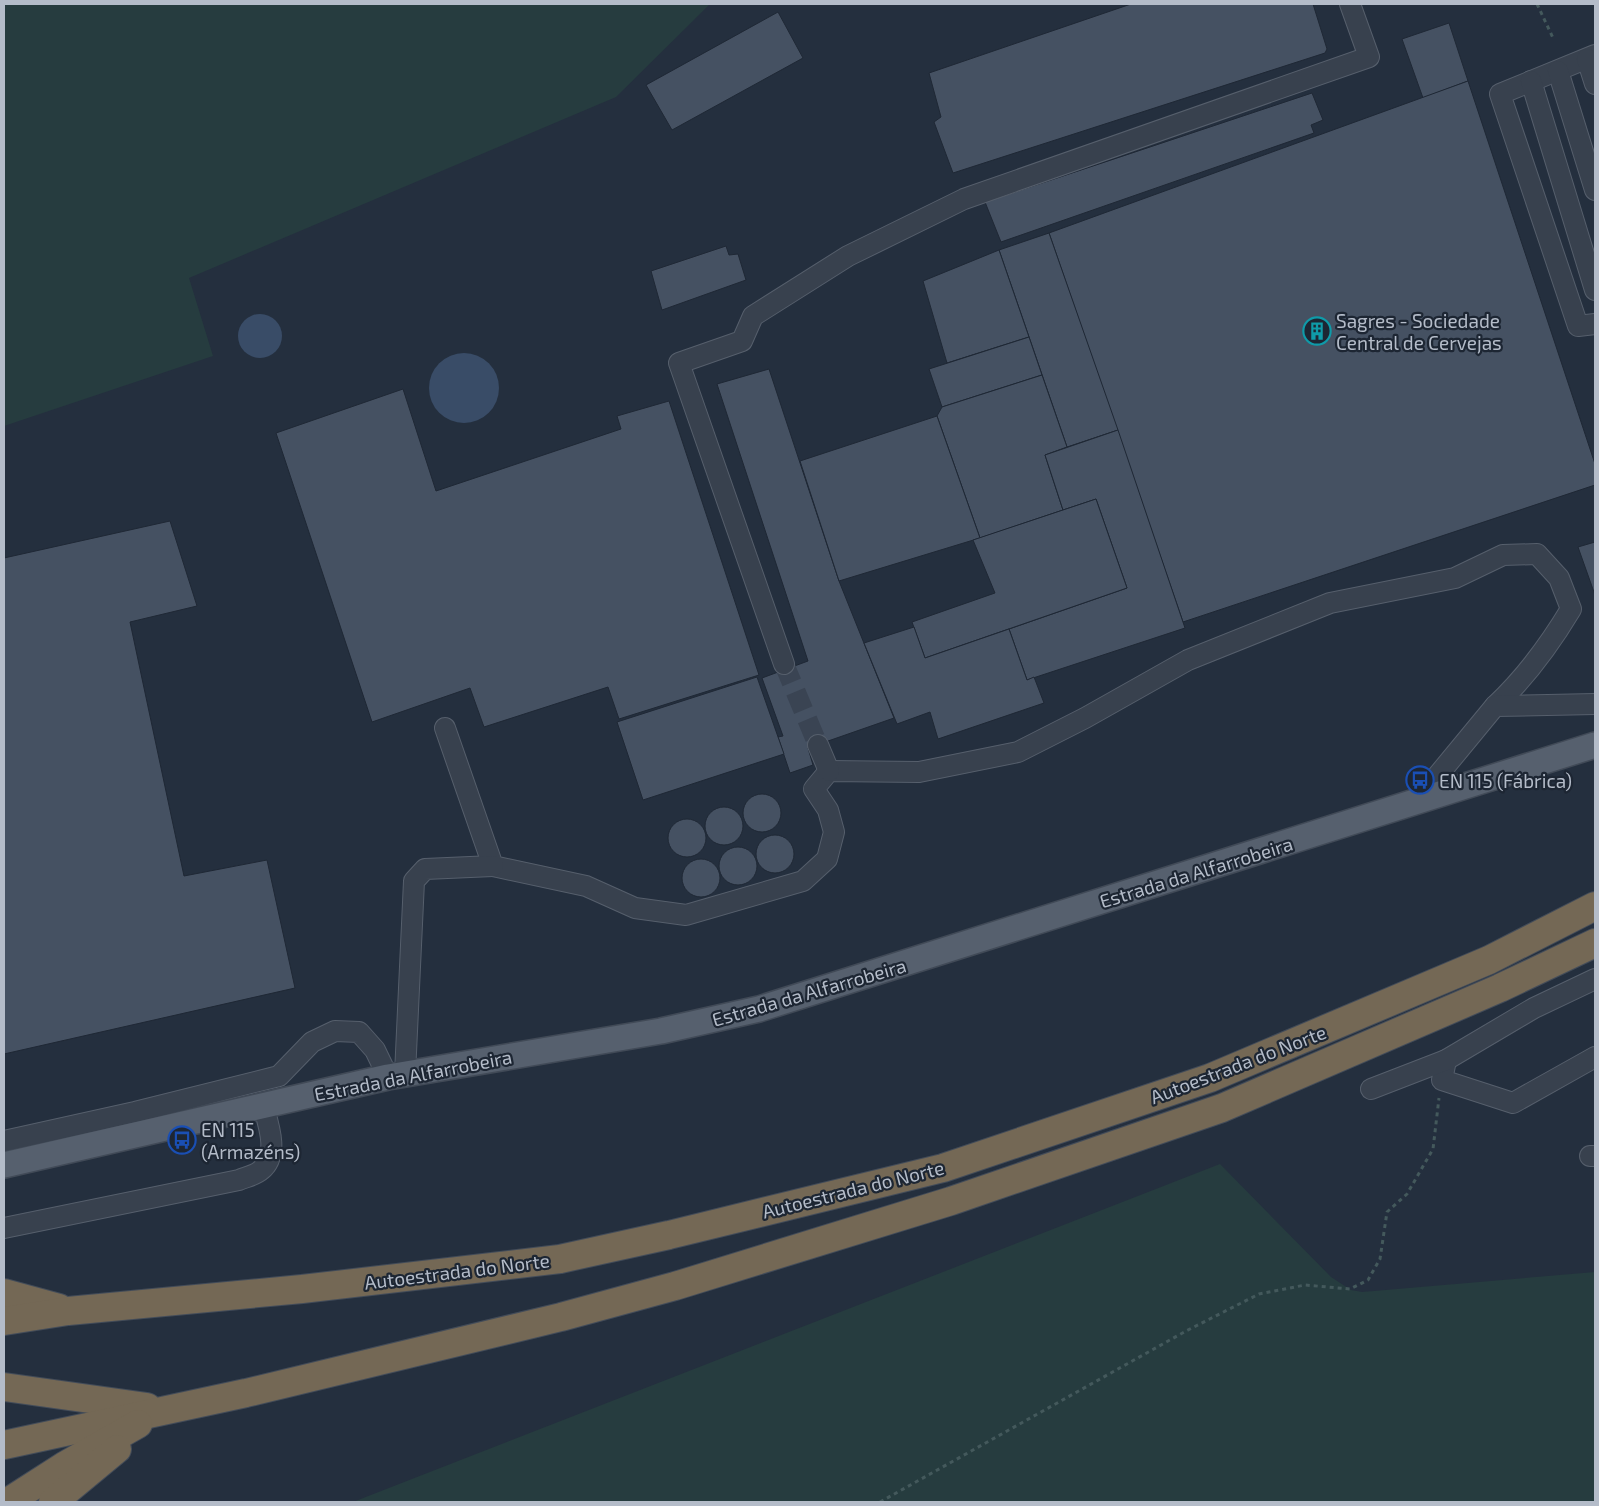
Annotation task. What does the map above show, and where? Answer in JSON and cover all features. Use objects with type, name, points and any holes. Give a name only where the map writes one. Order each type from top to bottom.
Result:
[{"type":"highway","name":"Autoestrada do Norte","points":[[4,1321],[68,1311],[302,1289],[560,1259],[669,1235],[943,1168],[1210,1078],[1490,960],[1595,906]]},
{"type":"highway","name":"Autoestrada do Norte","points":[[4,1445],[164,1409],[246,1393],[561,1317],[675,1286],[951,1201],[1222,1108],[1500,988],[1595,943]]},
{"type":"highway","points":[[4,1293],[68,1311]]},
{"type":"highway","points":[[4,1307],[68,1311]]},
{"type":"highway","name":"Autoestrada do Norte","points":[[4,1338],[68,1311]]},
{"type":"highway","name":"Autoestrada do Norte","points":[[4,1387],[164,1409]]},
{"type":"highway","name":"Autoestrada do Norte","points":[[8,1502],[64,1466],[164,1409]]},
{"type":"highway","points":[[53,1502],[164,1409]]},
{"type":"main road","name":"Estrada da Alfarrobeira","points":[[4,1165],[396,1075],[661,1031],[760,1009],[1595,745]]},
{"type":"street","points":[[784,664],[679,363],[742,341],[753,316],[848,256],[964,199],[1369,57],[1350,4]]},
{"type":"street","points":[[1595,84],[1591,57],[1500,94],[1578,326],[1595,324]]},
{"type":"street","points":[[1558,71],[1595,190]]},
{"type":"street","points":[[1531,82],[1595,290]]},
{"type":"street","points":[[829,771],[919,772],[1018,752],[1085,718],[1188,660],[1330,603],[1454,578],[1504,555],[1538,554],[1559,578],[1571,609],[1555,635],[1512,690],[1495,706],[1415,803]]},
{"type":"street","points":[[1495,706],[1595,704]]},
{"type":"street","points":[[445,728],[493,866]]},
{"type":"street","points":[[818,745],[829,771]]},
{"type":"street","points":[[396,1075],[414,881],[425,869],[493,866],[586,886],[635,908],[686,915],[803,881],[828,859],[834,832],[828,810],[814,789],[829,771]]},
{"type":"street","points":[[1371,1089],[1446,1060],[1534,1008],[1595,980]]},
{"type":"street","points":[[4,1141],[135,1112],[279,1076],[312,1042],[335,1031],[359,1032],[396,1075]]},
{"type":"street","points":[[1446,1060],[1442,1080],[1513,1103],[1595,1057]]},
{"type":"street","points":[[4,1228],[239,1180],[262,1170],[271,1150],[271,1137],[263,1104]]},
{"type":"path","points":[[1537,4],[1554,40]]},
{"type":"path","points":[[880,1502],[1186,1331],[1259,1294],[1305,1285],[1350,1289],[1368,1280],[1380,1259],[1387,1212],[1407,1194],[1433,1149],[1442,1080]]},
{"type":"green space","points":[[4,4],[710,4],[616,97],[189,278],[213,356],[4,426]]},
{"type":"green space","points":[[1220,1164],[1331,1277],[1351,1290],[1362,1292],[1595,1272],[1595,1502],[353,1502]]},
{"type":"water","points":[[256,314],[264,314],[276,320],[282,336],[276,352],[264,358],[256,358],[244,352],[238,340],[238,332],[244,320]]},
{"type":"water","points":[[457,353],[471,353],[484,359],[493,368],[499,381],[497,401],[489,413],[471,423],[457,423],[444,417],[435,408],[429,395],[429,381],[435,368],[444,359]]},
{"type":"building","points":[[1131,4],[1313,4],[1327,49],[1325,53],[953,173],[934,122],[941,117],[929,73]]},
{"type":"building","points":[[778,12],[803,58],[672,130],[646,85]]},
{"type":"building","points":[[1449,23],[1468,81],[1423,98],[1402,39]]},
{"type":"building","name":"Sagres - Sociedade Central de Cervejas","points":[[1468,81],[1595,464],[1595,485],[1183,622],[1049,233]]},
{"type":"building","points":[[1312,93],[1323,120],[1311,125],[1314,133],[1001,242],[985,202]]},
{"type":"building","points":[[1049,233],[1118,430],[1067,447],[999,250]]},
{"type":"building","points":[[726,246],[729,255],[738,254],[746,280],[662,310],[651,271]]},
{"type":"building","points":[[999,250],[1029,337],[947,363],[923,281]]},
{"type":"building","points":[[1029,337],[1042,375],[942,407],[929,369]]},
{"type":"building","points":[[769,369],[839,581],[894,718],[808,748],[813,765],[790,773],[778,737],[783,736],[762,678],[808,661],[717,384]]},
{"type":"building","points":[[1042,375],[1067,447],[1045,455],[1063,510],[980,538],[937,416],[942,407]]},
{"type":"building","points":[[403,389],[436,491],[621,429],[617,416],[669,401],[759,675],[619,719],[608,687],[484,727],[470,688],[372,722],[276,433]]},
{"type":"building","points":[[937,416],[980,538],[839,581],[800,461]]},
{"type":"building","points":[[1118,430],[1185,628],[1027,680],[1009,629],[1127,588],[1096,499],[1063,510],[1045,455]]},
{"type":"building","points":[[1096,499],[1127,588],[925,658],[912,622],[995,593],[973,540]]},
{"type":"building","points":[[170,521],[197,606],[130,622],[184,876],[267,860],[295,988],[4,1054],[4,558]]},
{"type":"building","points":[[1595,542],[1595,595],[1578,547]]},
{"type":"building","points":[[914,627],[925,658],[1009,629],[1027,680],[1034,677],[1044,703],[938,739],[930,712],[897,724],[864,643]]},
{"type":"building","points":[[757,677],[784,754],[643,800],[617,722]]},
{"type":"building","points":[[762,794],[775,800],[781,813],[775,826],[762,832],[749,826],[743,813],[749,800]]},
{"type":"building","points":[[724,807],[737,813],[743,826],[737,839],[724,845],[711,839],[705,826],[711,813]]},
{"type":"building","points":[[687,819],[700,825],[706,838],[700,851],[687,857],[674,851],[668,838],[674,825]]},
{"type":"building","points":[[775,835],[788,841],[794,854],[788,867],[775,873],[762,867],[756,854],[762,841]]},
{"type":"building","points":[[738,847],[751,853],[757,866],[751,879],[738,885],[725,879],[719,866],[725,853]]},
{"type":"building","points":[[701,859],[714,865],[720,878],[714,891],[701,897],[688,891],[682,878],[688,865]]},
{"type":"tunnel","points":[[784,664],[818,745]]},
{"type":"place","name":"Sagres - Sociedade Central de Cervejas","points":[[1317,331]]},
{"type":"place","name":"EN 115 (Fábrica)","points":[[1420,780]]},
{"type":"place","name":"EN 115 (Armazéns)","points":[[182,1140]]}]
